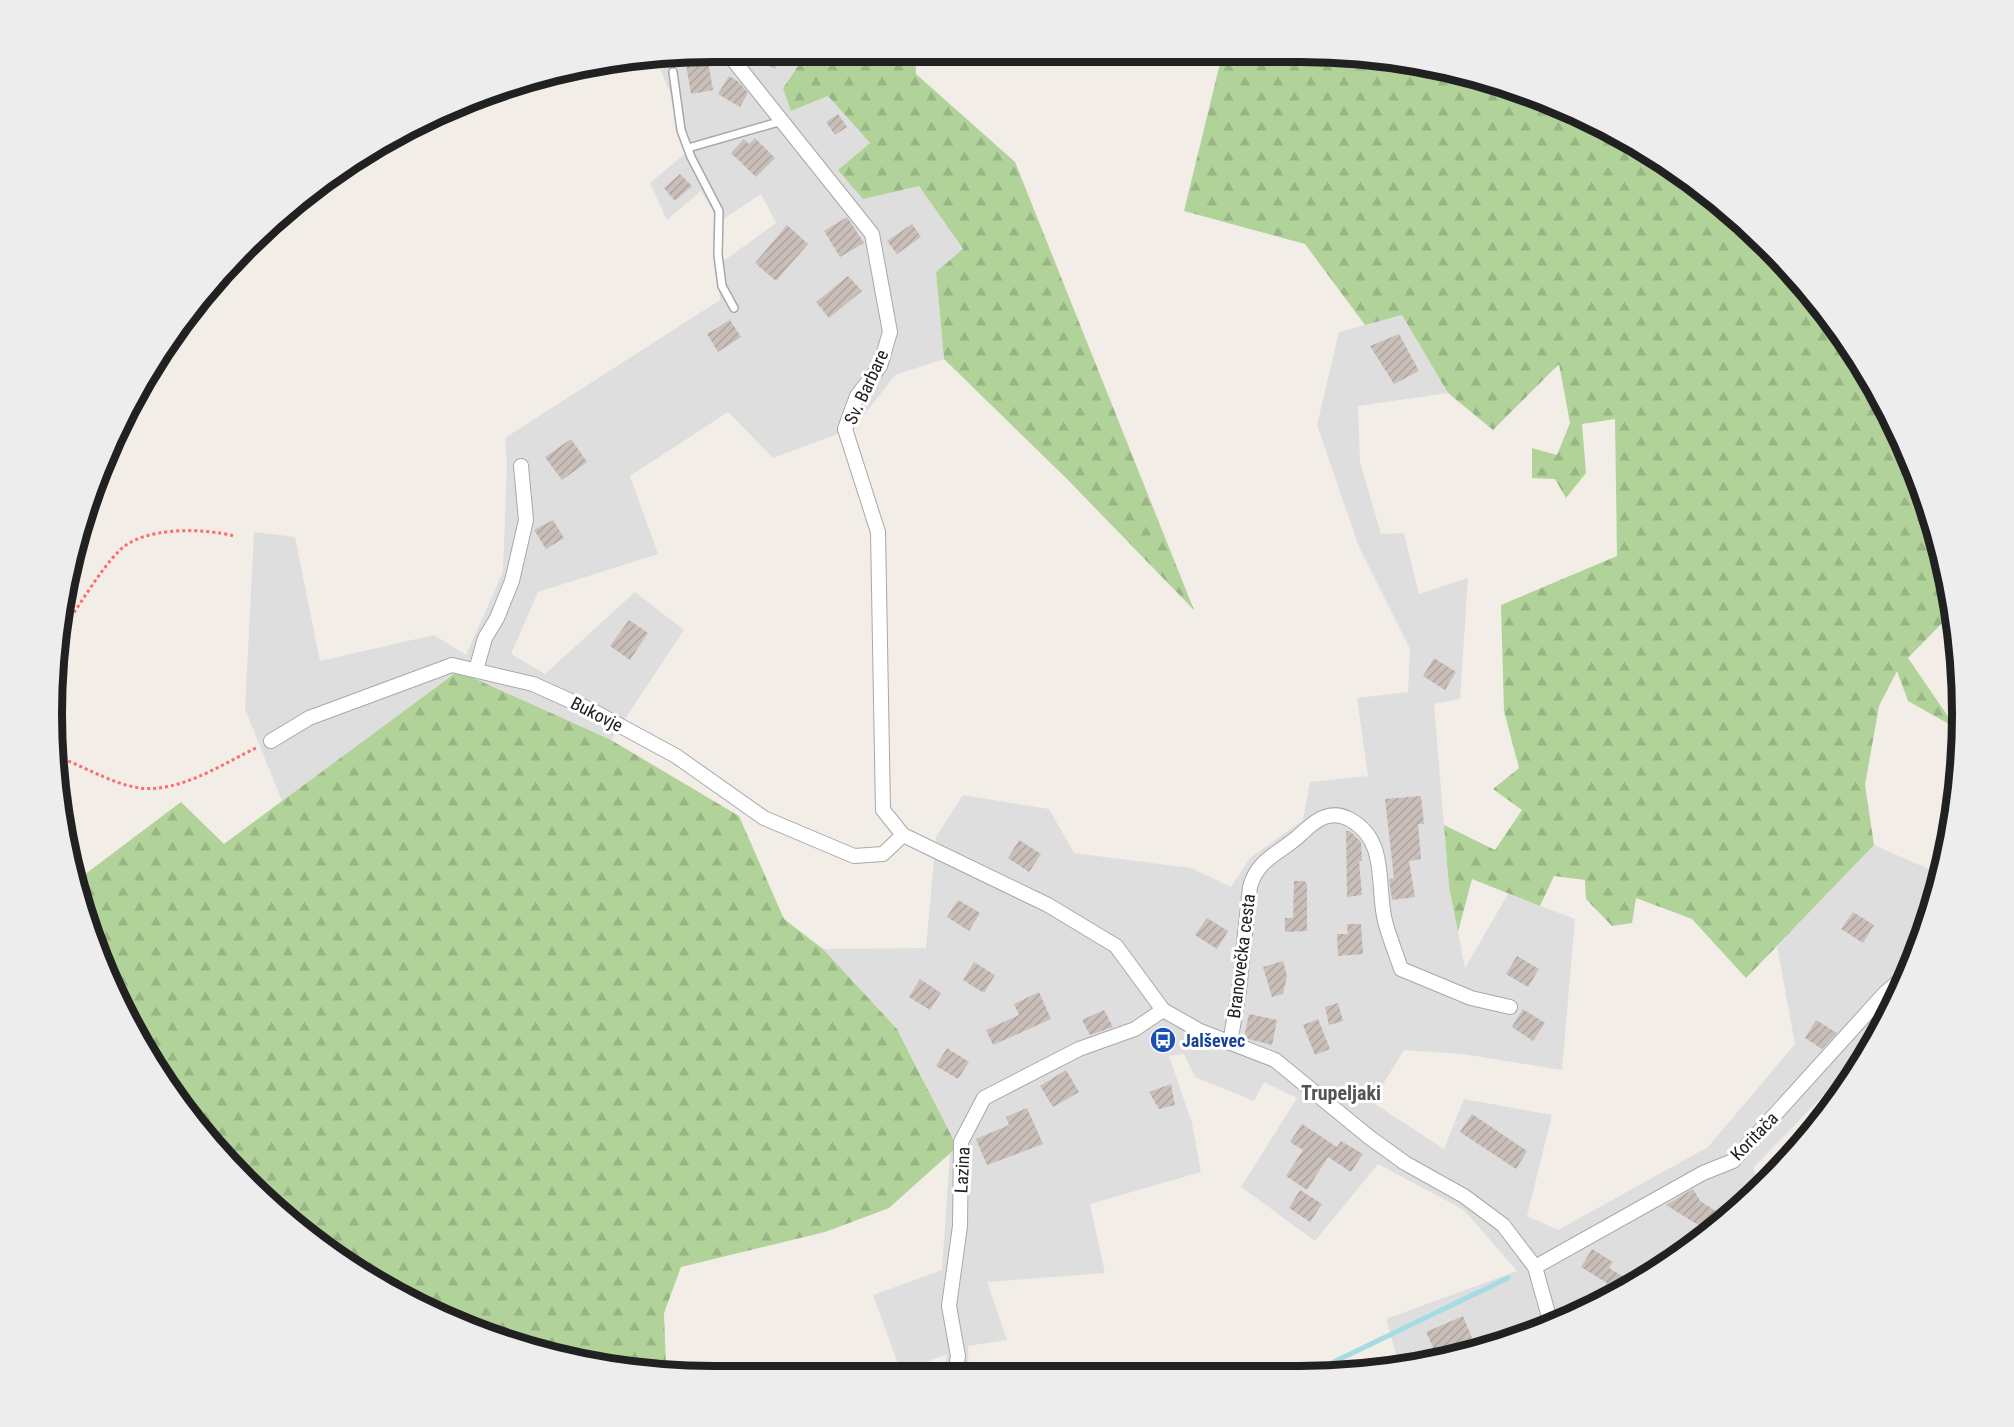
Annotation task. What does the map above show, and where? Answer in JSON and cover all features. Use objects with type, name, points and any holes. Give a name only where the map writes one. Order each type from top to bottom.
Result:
[{"type":"street","name":"Sv. Barbare","points":[[735,62],[872,234],[890,332],[880,366],[857,396],[845,429],[878,532],[883,810],[903,835]]},
{"type":"street","points":[[476,670],[485,638],[497,618],[512,581],[526,520],[521,466]]},
{"type":"street","name":"Bukovje","points":[[271,741],[309,718],[452,665],[533,684],[593,711],[676,756],[764,818],[854,856],[883,854],[903,835]]},
{"type":"street","name":"Branovečka cesta","points":[[1230,1042],[1239,991],[1250,887],[1254,872],[1296,839],[1317,818],[1340,814],[1360,825],[1372,839],[1381,871],[1385,920],[1401,969],[1471,998],[1510,1007]]},
{"type":"street","name":"Branovečka cesta","points":[[903,835],[1048,905],[1116,946],[1163,1010],[1200,1031],[1275,1060],[1405,1163],[1464,1196],[1503,1225],[1535,1267],[1549,1316]]},
{"type":"street","name":"Koritača","points":[[1535,1267],[1703,1173],[1733,1161],[1892,987]]},
{"type":"street","name":"Lazina","points":[[956,1366],[958,1356],[949,1306],[960,1226],[961,1142],[984,1098],[1079,1049],[1135,1029],[1163,1010]]},
{"type":"lane","points":[[673,72],[681,130],[719,211],[718,255],[722,286],[734,308]]},
{"type":"lane","points":[[688,148],[782,121]]},
{"type":"path","points":[[68,622],[120,549],[143,538],[177,531],[213,530],[234,536]]},
{"type":"path","points":[[63,760],[106,778],[141,788],[164,787],[189,780],[271,741]]},
{"type":"shaded area","points":[[800,62],[783,87],[792,111],[828,96],[870,143],[919,186],[963,250],[936,272],[944,359],[895,375],[854,428],[773,458],[728,412],[630,476],[658,554],[538,592],[511,654],[545,674],[635,592],[684,630],[611,740],[458,671],[282,801],[245,709],[254,532],[295,537],[320,661],[434,635],[466,655],[503,572],[507,463],[505,438],[720,300],[718,265],[776,223],[761,194],[719,222],[701,191],[667,220],[650,183],[693,147],[659,66],[671,63]]},
{"type":"shaded area","points":[[1402,315],[1448,393],[1358,406],[1360,462],[1381,534],[1404,533],[1419,594],[1468,578],[1460,699],[1434,704],[1449,887],[1465,968],[1508,894],[1575,919],[1562,1070],[1463,1054],[1404,1050],[1372,1102],[1444,1149],[1464,1099],[1552,1115],[1527,1216],[1558,1230],[1708,1147],[1795,1044],[1777,946],[1874,845],[1933,871],[1918,923],[1903,963],[1865,1040],[1845,1073],[1753,1168],[1757,1179],[1697,1231],[1663,1256],[1589,1298],[1550,1316],[1469,1343],[1397,1358],[1386,1319],[1517,1271],[1464,1210],[1378,1164],[1315,1241],[1241,1187],[1297,1098],[1264,1082],[1254,1101],[1195,1077],[1184,1054],[1169,1056],[1192,1123],[1201,1172],[1090,1204],[1105,1273],[987,1282],[1007,1340],[968,1346],[969,1366],[945,1366],[947,1354],[916,1366],[899,1366],[873,1295],[942,1270],[950,1153],[926,1085],[897,1029],[823,949],[926,948],[936,837],[963,795],[1049,809],[1074,853],[1191,868],[1231,887],[1250,858],[1303,820],[1310,782],[1368,776],[1357,698],[1408,692],[1410,649],[1359,547],[1317,425],[1339,332]]},
{"type":"green space","points":[[801,62],[915,62],[916,74],[1015,162],[1194,610],[1067,479],[944,359],[936,272],[963,249],[919,186],[863,199],[838,170],[870,143],[828,96],[791,111],[783,88]]},
{"type":"green space","points":[[1220,62],[1343,63],[1428,74],[1510,96],[1550,111],[1627,149],[1663,171],[1730,223],[1762,252],[1818,317],[1843,351],[1885,425],[1903,464],[1930,545],[1946,619],[1908,658],[1952,722],[1952,726],[1908,701],[1897,671],[1879,706],[1865,785],[1874,845],[1746,978],[1692,919],[1636,898],[1632,923],[1612,926],[1586,899],[1585,880],[1554,876],[1540,906],[1472,879],[1458,932],[1449,887],[1444,825],[1495,850],[1522,810],[1493,789],[1519,768],[1504,711],[1501,605],[1617,556],[1615,419],[1582,424],[1586,473],[1566,498],[1555,479],[1532,478],[1532,448],[1557,455],[1570,423],[1559,364],[1493,430],[1448,393],[1402,315],[1365,325],[1305,244],[1184,211]]},
{"type":"green space","points":[[458,671],[611,740],[739,816],[784,919],[823,949],[897,1029],[957,1147],[889,1208],[825,1232],[681,1267],[664,1313],[666,1364],[586,1353],[504,1331],[464,1316],[387,1278],[351,1256],[284,1204],[252,1175],[196,1110],[171,1076],[129,1002],[96,923],[83,876],[181,802],[224,844]]},
{"type":"building","points":[[708,62],[713,90],[691,94],[686,64]]},
{"type":"building","points":[[761,62],[778,62],[775,69]]},
{"type":"building","points":[[729,76],[739,82],[748,93],[740,107],[718,94]]},
{"type":"building","points":[[838,114],[847,127],[835,135],[826,122]]},
{"type":"building","points":[[755,138],[775,158],[756,177],[731,153],[744,139],[749,144]]},
{"type":"building","points":[[680,174],[692,186],[675,201],[664,188]]},
{"type":"building","points":[[847,217],[864,243],[840,257],[824,231]]},
{"type":"building","points":[[912,224],[921,237],[897,254],[887,241]]},
{"type":"building","points":[[787,225],[808,244],[776,281],[755,263]]},
{"type":"building","points":[[848,276],[862,291],[829,318],[816,302]]},
{"type":"building","points":[[730,320],[741,337],[718,352],[707,334]]},
{"type":"building","points":[[1399,334],[1419,371],[1394,384],[1370,346]]},
{"type":"building","points":[[571,439],[587,462],[562,480],[545,457]]},
{"type":"building","points":[[553,520],[564,538],[546,549],[534,530]]},
{"type":"building","points":[[629,620],[648,633],[630,660],[610,646]]},
{"type":"building","points":[[1434,658],[1456,672],[1445,690],[1423,676]]},
{"type":"building","points":[[1421,796],[1424,824],[1418,824],[1421,859],[1409,861],[1415,897],[1392,900],[1389,879],[1394,878],[1385,799]]},
{"type":"building","points":[[1346,831],[1350,831],[1361,842],[1362,861],[1359,861],[1362,895],[1347,897]]},
{"type":"building","points":[[1019,840],[1041,854],[1029,872],[1008,858]]},
{"type":"building","points":[[1294,881],[1304,881],[1307,884],[1307,931],[1285,932],[1285,918],[1293,918]]},
{"type":"building","points":[[958,900],[980,913],[969,931],[947,917]]},
{"type":"building","points":[[1853,912],[1874,925],[1863,943],[1841,929]]},
{"type":"building","points":[[1207,918],[1228,931],[1217,949],[1195,935]]},
{"type":"building","points":[[1347,924],[1361,924],[1363,954],[1338,956],[1337,934],[1348,934]]},
{"type":"building","points":[[1517,956],[1539,969],[1528,987],[1506,974]]},
{"type":"building","points":[[1283,961],[1287,976],[1283,994],[1272,997],[1263,967]]},
{"type":"building","points":[[974,962],[995,975],[984,993],[963,980]]},
{"type":"building","points":[[920,979],[941,993],[930,1010],[909,997]]},
{"type":"building","points":[[1039,992],[1051,1019],[993,1045],[986,1030],[1019,1015],[1014,1004]]},
{"type":"building","points":[[1338,1003],[1343,1021],[1329,1025],[1325,1007]]},
{"type":"building","points":[[1523,1009],[1545,1023],[1533,1041],[1512,1027]]},
{"type":"building","points":[[1104,1010],[1113,1027],[1090,1035],[1082,1020]]},
{"type":"building","points":[[1249,1014],[1277,1020],[1272,1045],[1244,1038]]},
{"type":"building","points":[[1318,1019],[1330,1049],[1315,1055],[1303,1025]]},
{"type":"building","points":[[1816,1020],[1837,1033],[1822,1049],[1805,1038]]},
{"type":"building","points":[[947,1048],[969,1062],[958,1079],[936,1066]]},
{"type":"building","points":[[1066,1070],[1079,1092],[1053,1107],[1040,1086]]},
{"type":"building","points":[[1171,1084],[1175,1105],[1159,1109],[1149,1092]]},
{"type":"building","points":[[1027,1108],[1043,1144],[987,1165],[976,1139],[1009,1125],[1006,1117]]},
{"type":"building","points":[[1472,1114],[1527,1151],[1516,1169],[1460,1132]]},
{"type":"building","points":[[1302,1124],[1337,1147],[1341,1141],[1363,1154],[1351,1172],[1328,1157],[1307,1190],[1286,1176],[1303,1150],[1290,1142]]},
{"type":"building","points":[[1693,1189],[1700,1201],[1719,1213],[1702,1227],[1666,1205]]},
{"type":"building","points":[[1300,1190],[1322,1204],[1310,1222],[1289,1208]]},
{"type":"building","points":[[1592,1249],[1613,1262],[1609,1268],[1626,1278],[1604,1290],[1607,1283],[1581,1267]]},
{"type":"building","points":[[1463,1316],[1472,1338],[1435,1351],[1426,1332]]},
{"type":"waterway","name":"Jalševec","points":[[1328,1365],[1508,1278]]},
{"type":"place","name":"Jalševec","points":[[1163,1040]]},
{"type":"district","name":"Trupeljaki","points":[[1341,1093]]}]
